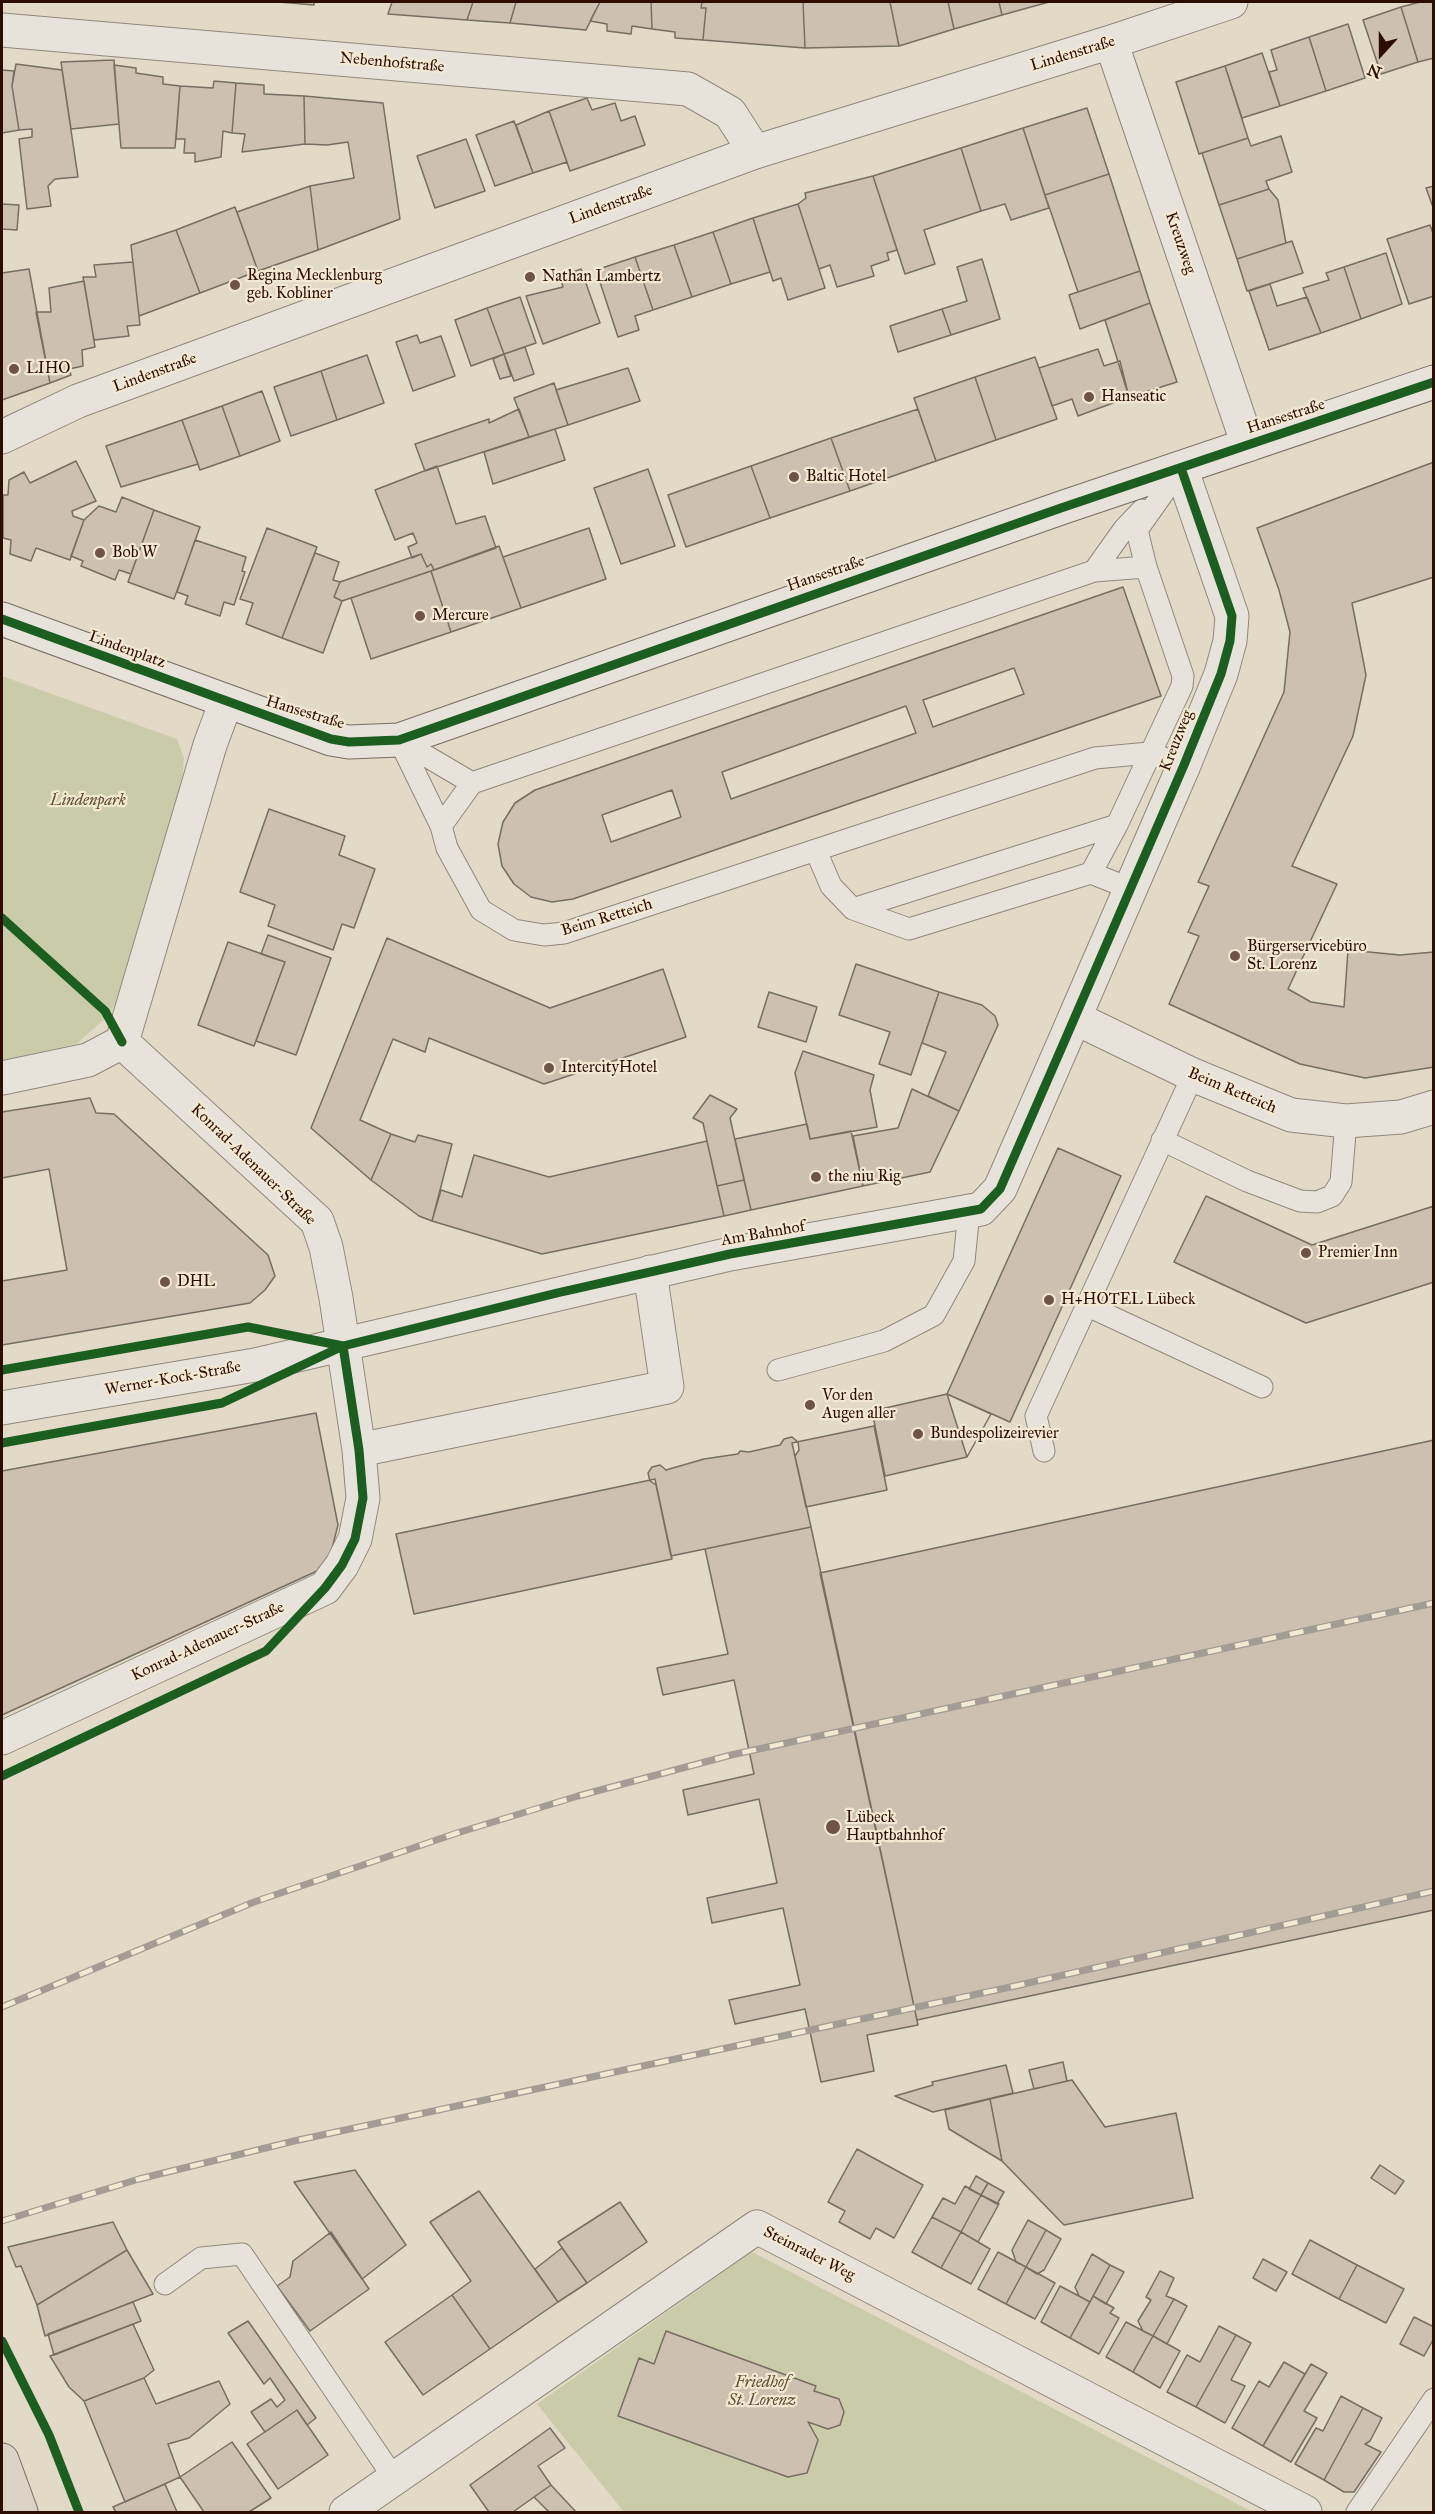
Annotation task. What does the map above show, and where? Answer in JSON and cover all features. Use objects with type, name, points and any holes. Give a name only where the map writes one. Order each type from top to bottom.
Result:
[{"type":"main road","points":[[2,2460],[21,2512]]},
{"type":"street","name":"Lindenstraße","points":[[2,437],[78,401],[755,152],[1111,42],[1231,2]]},
{"type":"street","name":"Nebenhofstraße","points":[[2,30],[688,89],[730,113],[755,152]]},
{"type":"street","name":"Kreuzweg","points":[[1111,42],[1248,445]]},
{"type":"street","name":"Hansestraße","points":[[226,702],[331,739],[349,742],[399,740],[1039,515],[1434,382]]},
{"type":"street","name":"Kreuzweg","points":[[1075,1018],[1184,765],[1221,674],[1230,641],[1232,616],[1181,468]]},
{"type":"street","name":"Lindenplatz","points":[[7,623],[226,702]]},
{"type":"street","points":[[2,1078],[88,1060],[122,1041],[210,745],[226,702]]},
{"type":"street","name":"Beim Retteich","points":[[1075,1018],[1193,1075],[1291,1115],[1346,1121],[1401,1117],[1434,1107]]},
{"type":"street","name":"Am Bahnhof","points":[[343,1346],[730,1254],[981,1209],[1000,1189],[1075,1018]]},
{"type":"street","name":"Konrad-Adenauer-Straße","points":[[2,1738],[325,1588],[342,1565],[355,1539],[363,1498],[359,1450],[343,1346],[326,1247],[317,1221],[122,1041]]},
{"type":"street","points":[[359,1450],[667,1386],[650,1272]]},
{"type":"street","name":"Werner-Kock-Straße","points":[[2,1408],[255,1365],[343,1346]]},
{"type":"street","name":"Steinrader Weg","points":[[346,2512],[757,2227],[1305,2512]]},
{"type":"lane","points":[[1091,873],[1117,825],[1182,686],[1183,676],[1146,567],[1137,530],[1181,468]]},
{"type":"lane","points":[[1094,571],[1124,529],[1181,468]]},
{"type":"lane","points":[[441,826],[472,783],[1094,571],[1146,567]]},
{"type":"lane","points":[[399,740],[472,783]]},
{"type":"lane","name":"Beim Retteich","points":[[399,740],[441,826],[447,848],[481,910],[514,930],[544,935],[564,933],[1095,758],[1149,753]]},
{"type":"lane","points":[[1149,753],[1184,765]]},
{"type":"lane","points":[[853,909],[1117,825]]},
{"type":"lane","points":[[816,851],[831,886],[853,909],[909,929],[1091,873],[1131,889]]},
{"type":"lane","points":[[1044,1451],[1036,1416],[1193,1075]]},
{"type":"lane","points":[[1162,1140],[1247,1181],[1300,1201],[1317,1202],[1332,1196],[1341,1182],[1346,1121]]},
{"type":"lane","points":[[778,1370],[884,1341],[934,1315],[964,1261],[969,1212]]},
{"type":"lane","points":[[1086,1305],[1262,1387]]},
{"type":"lane","points":[[165,2284],[201,2258],[242,2254],[394,2478]]},
{"type":"lane","points":[[1357,2512],[1434,2398]]},
{"type":"green space","name":"Lindenpark","points":[[2,676],[177,739],[184,758],[181,796],[115,1004],[108,1016],[76,1044],[2,1061]]},
{"type":"green space","name":"Friedhof St. Lorenz","points":[[752,2252],[1253,2512],[624,2512],[537,2404]]},
{"type":"building","points":[[279,2],[314,2],[314,5]]},
{"type":"building","points":[[392,2],[473,2],[467,20],[388,14]]},
{"type":"building","points":[[473,2],[516,2],[510,23],[467,20]]},
{"type":"building","points":[[516,2],[600,2],[586,30],[510,23]]},
{"type":"building","points":[[600,2],[651,2],[652,29],[632,26],[631,34],[607,31],[607,24],[590,21]]},
{"type":"building","points":[[651,2],[702,2],[701,8],[706,8],[703,40],[675,38],[675,32],[652,29]]},
{"type":"building","points":[[702,2],[803,2],[805,48],[703,40],[706,8],[701,8]]},
{"type":"building","points":[[803,2],[890,2],[899,46],[805,48]]},
{"type":"building","points":[[890,2],[948,2],[954,29],[899,46]]},
{"type":"building","points":[[948,2],[999,2],[1002,15],[954,29]]},
{"type":"building","points":[[999,2],[1049,2],[1002,15]]},
{"type":"building","points":[[1420,2],[1434,2],[1434,58],[1418,62],[1401,7]]},
{"type":"building","points":[[1401,7],[1418,62],[1381,74],[1363,20]]},
{"type":"building","points":[[1348,24],[1365,78],[1326,91],[1309,37]]},
{"type":"building","points":[[1309,37],[1326,91],[1280,106],[1269,72],[1277,70],[1271,50]]},
{"type":"building","points":[[1262,53],[1280,106],[1242,118],[1225,66]]},
{"type":"building","points":[[114,60],[119,124],[71,129],[61,62]]},
{"type":"building","points":[[16,64],[62,70],[78,177],[55,179],[48,186],[51,206],[27,209],[19,139],[32,137],[32,129],[19,130],[12,86]]},
{"type":"building","points":[[114,65],[136,68],[136,73],[163,77],[163,84],[180,86],[175,148],[121,148]]},
{"type":"building","points":[[1225,66],[1248,138],[1199,154],[1176,82]]},
{"type":"building","points":[[2,70],[14,71],[12,86],[19,130],[2,133]]},
{"type":"building","points":[[214,81],[236,83],[232,133],[223,131],[221,157],[195,162],[195,153],[184,153],[185,139],[176,139],[180,86],[213,88]]},
{"type":"building","points":[[236,83],[264,85],[264,94],[304,96],[305,144],[242,152],[245,134],[232,133]]},
{"type":"building","points":[[304,96],[383,103],[400,219],[318,250],[310,186],[354,178],[348,142],[327,145],[305,144]]},
{"type":"building","points":[[587,98],[592,110],[615,103],[621,121],[635,116],[645,145],[570,171],[549,111]]},
{"type":"building","points":[[1087,108],[1109,174],[1045,195],[1023,128]]},
{"type":"building","points":[[549,111],[567,162],[533,173],[516,125]]},
{"type":"building","points":[[514,121],[533,173],[495,186],[476,135]]},
{"type":"building","points":[[1023,128],[1049,208],[1011,220],[1005,204],[981,211],[961,148]]},
{"type":"building","points":[[1281,136],[1292,172],[1266,181],[1269,189],[1219,205],[1202,153],[1248,138],[1251,146]]},
{"type":"building","points":[[466,139],[485,191],[435,208],[417,156]]},
{"type":"building","points":[[961,148],[981,211],[924,230],[935,264],[905,274],[873,176]]},
{"type":"building","points":[[1109,174],[1140,271],[1078,292],[1045,195]]},
{"type":"building","points":[[873,176],[897,250],[887,253],[889,260],[871,266],[874,276],[837,287],[830,265],[819,269],[798,204],[806,198],[805,193]]},
{"type":"building","points":[[310,186],[318,250],[258,271],[237,212]]},
{"type":"building","points":[[1434,186],[1434,210],[1426,188]]},
{"type":"building","points":[[1269,189],[1278,200],[1286,243],[1237,259],[1219,205]]},
{"type":"building","points":[[2,204],[19,205],[17,230],[2,229]]},
{"type":"building","points":[[798,204],[825,288],[788,300],[781,278],[773,281],[753,218]]},
{"type":"building","points":[[235,207],[258,271],[200,293],[176,230]]},
{"type":"building","points":[[753,218],[770,272],[731,284],[713,232]]},
{"type":"building","points":[[1430,225],[1434,236],[1434,296],[1409,304],[1387,239]]},
{"type":"building","points":[[176,230],[200,293],[139,316],[131,245]]},
{"type":"building","points":[[713,232],[731,284],[692,297],[674,245]]},
{"type":"building","points":[[1292,241],[1303,273],[1247,291],[1237,259]]},
{"type":"building","points":[[674,245],[692,297],[653,310],[635,257]]},
{"type":"building","points":[[1386,253],[1402,304],[1361,319],[1344,267]]},
{"type":"building","points":[[635,257],[653,310],[635,316],[639,330],[618,337],[596,270]]},
{"type":"building","points":[[982,259],[1000,319],[951,335],[942,309],[967,301],[957,267]]},
{"type":"building","points":[[133,262],[140,325],[127,326],[129,336],[94,340],[83,277],[96,277],[94,265]]},
{"type":"building","points":[[1344,267],[1361,319],[1321,333],[1303,288],[1329,280],[1326,273]]},
{"type":"building","points":[[29,269],[50,383],[2,400],[2,273]]},
{"type":"building","points":[[581,269],[600,323],[543,344],[526,296],[563,287],[560,277]]},
{"type":"building","points":[[1140,271],[1150,303],[1080,329],[1069,295]]},
{"type":"building","points":[[84,281],[95,347],[82,350],[83,366],[69,369],[71,375],[50,383],[36,312],[51,312],[49,288]]},
{"type":"building","points":[[1270,284],[1277,306],[1307,297],[1321,333],[1269,350],[1249,291]]},
{"type":"building","points":[[520,297],[536,343],[504,354],[487,308]]},
{"type":"building","points":[[1150,303],[1177,382],[1129,397],[1105,320]]},
{"type":"building","points":[[487,308],[504,354],[471,366],[455,320]]},
{"type":"building","points":[[942,309],[951,335],[898,352],[890,326]]},
{"type":"building","points":[[417,335],[420,343],[441,336],[455,376],[413,391],[396,342]]},
{"type":"building","points":[[525,347],[534,374],[514,381],[504,354]]},
{"type":"building","points":[[1098,349],[1104,366],[1120,361],[1129,397],[1078,416],[1072,399],[1052,406],[1039,368]]},
{"type":"building","points":[[504,354],[511,376],[500,379],[493,359]]},
{"type":"building","points":[[367,355],[384,403],[337,420],[321,371]]},
{"type":"building","points":[[1035,357],[1057,419],[996,440],[975,377]]},
{"type":"building","points":[[628,368],[640,401],[568,425],[556,390]]},
{"type":"building","points":[[321,371],[337,420],[291,436],[274,387]]},
{"type":"building","points":[[975,377],[996,440],[936,461],[914,398]]},
{"type":"building","points":[[554,383],[568,425],[529,437],[514,398]]},
{"type":"building","points":[[262,391],[280,441],[240,456],[222,406]]},
{"type":"building","points":[[222,406],[240,456],[200,470],[182,420]]},
{"type":"building","points":[[519,409],[529,437],[425,471],[415,444],[489,419],[489,423]]},
{"type":"building","points":[[918,409],[936,461],[850,491],[831,438]]},
{"type":"building","points":[[182,420],[198,464],[121,487],[106,446]]},
{"type":"building","points":[[555,429],[565,460],[493,484],[484,452]]},
{"type":"building","points":[[831,438],[850,491],[770,518],[751,466]]},
{"type":"building","points":[[76,461],[96,501],[72,511],[73,516],[84,520],[70,560],[36,548],[31,561],[10,554],[11,540],[3,538],[3,495],[8,495],[9,480],[24,472],[30,483]]},
{"type":"building","points":[[1434,462],[1434,577],[1352,603],[1366,675],[1353,736],[1292,866],[1337,884],[1288,989],[1311,1002],[1344,1007],[1348,950],[1400,955],[1434,952],[1434,1067],[1365,1078],[1300,1064],[1169,1004],[1199,936],[1188,932],[1209,886],[1198,882],[1284,692],[1290,632],[1279,590],[1257,528]]},
{"type":"building","points":[[437,466],[456,524],[485,516],[496,548],[434,570],[431,564],[427,567],[421,554],[412,558],[408,547],[417,543],[413,533],[395,540],[375,490]]},
{"type":"building","points":[[751,466],[770,518],[686,547],[668,495]]},
{"type":"building","points":[[648,469],[675,546],[621,564],[594,488]]},
{"type":"building","points":[[122,497],[154,510],[131,574],[119,570],[115,580],[81,566],[83,561],[71,556],[84,520],[99,506],[116,512]]},
{"type":"building","points":[[154,510],[200,527],[174,599],[128,582]]},
{"type":"building","points":[[267,528],[317,547],[282,638],[246,624],[253,603],[240,599]]},
{"type":"building","points":[[589,528],[606,579],[521,608],[503,557]]},
{"type":"building","points":[[195,540],[246,557],[242,571],[245,572],[234,605],[224,602],[220,616],[185,604],[188,596],[177,592]]},
{"type":"building","points":[[499,546],[521,608],[451,632],[431,571]]},
{"type":"building","points":[[315,553],[339,562],[333,580],[340,582],[334,597],[342,601],[323,653],[282,638]]},
{"type":"building","points":[[421,554],[427,567],[431,564],[434,570],[342,601],[334,597],[340,582]]},
{"type":"building","points":[[431,571],[451,632],[371,659],[351,598]]},
{"type":"building","points":[[1123,587],[1161,696],[573,899],[552,902],[531,897],[514,884],[502,866],[498,844],[503,822],[515,803],[535,790]]},
{"type":"building","points":[[1014,668],[1024,694],[933,727],[923,700]]},
{"type":"building","points":[[906,706],[916,733],[731,799],[722,772]]},
{"type":"building","points":[[672,790],[681,817],[611,842],[602,815]]},
{"type":"building","points":[[269,809],[345,836],[339,855],[375,869],[354,928],[342,924],[333,950],[268,926],[275,905],[240,892]]},
{"type":"building","points":[[268,935],[331,958],[296,1055],[256,1041],[285,962],[261,954]]},
{"type":"building","name":"IntercityHotel","points":[[387,938],[550,1008],[663,969],[686,1037],[544,1084],[429,1038],[425,1052],[393,1039],[360,1120],[391,1134],[371,1180],[311,1128]]},
{"type":"building","points":[[228,942],[285,962],[254,1046],[198,1025]]},
{"type":"building","points":[[856,964],[939,992],[911,1075],[879,1064],[890,1032],[839,1015]]},
{"type":"building","points":[[769,992],[817,1007],[806,1042],[758,1027]]},
{"type":"building","points":[[939,992],[982,1005],[995,1016],[998,1025],[959,1111],[928,1096],[946,1052],[922,1043]]},
{"type":"building","points":[[803,1051],[874,1075],[870,1090],[877,1127],[810,1139],[795,1073]]},
{"type":"building","points":[[912,1089],[959,1111],[930,1172],[863,1186],[853,1136],[898,1128]]},
{"type":"building","points":[[710,1095],[737,1109],[730,1118],[744,1180],[717,1186],[703,1123],[693,1118]]},
{"type":"building","points":[[90,1098],[96,1113],[114,1114],[268,1255],[275,1276],[265,1290],[250,1303],[2,1345],[2,1281],[67,1270],[49,1169],[2,1178],[2,1112]]},
{"type":"building","points":[[807,1124],[810,1139],[851,1131],[863,1186],[751,1210],[735,1139]]},
{"type":"building","points":[[391,1134],[415,1142],[418,1135],[452,1144],[432,1221],[419,1216],[371,1180]]},
{"type":"building","points":[[707,1141],[724,1216],[542,1254],[432,1221],[441,1190],[462,1197],[474,1155],[549,1177]]},
{"type":"building","points":[[1058,1148],[1121,1176],[1010,1422],[947,1394]]},
{"type":"building","points":[[744,1180],[751,1210],[724,1216],[717,1186]]},
{"type":"building","name":"Premier Inn","points":[[1206,1196],[1312,1245],[1434,1206],[1434,1282],[1306,1323],[1174,1262]]},
{"type":"building","points":[[947,1394],[991,1414],[967,1457]]},
{"type":"building","points":[[947,1394],[991,1414],[967,1457]]},
{"type":"building","name":"Bundespolizeirevier","points":[[947,1394],[967,1457],[885,1476],[872,1411]]},
{"type":"building","points":[[316,1413],[338,1525],[330,1556],[317,1571],[2,1715],[2,1471]]},
{"type":"building","points":[[874,1426],[887,1490],[806,1507],[792,1443]]},
{"type":"building","points":[[792,1437],[798,1442],[799,1450],[795,1456],[811,1527],[671,1556],[656,1485],[650,1481],[648,1473],[652,1467],[660,1465],[666,1470],[704,1459],[738,1454],[740,1451],[749,1452],[780,1445],[784,1439]]},
{"type":"building","points":[[1434,1440],[1434,1910],[917,2020],[820,1573]]},
{"type":"building","points":[[655,1479],[672,1559],[414,1614],[396,1534]]},
{"type":"building","name":"Lübeck Hauptbahnhof","points":[[811,1527],[918,2025],[867,2035],[874,2071],[821,2082],[805,2009],[735,2024],[729,2000],[800,1985],[783,1908],[712,1923],[707,1898],[777,1883],[759,1799],[688,1815],[683,1790],[754,1774],[734,1680],[663,1695],[657,1668],[728,1654],[705,1549]]},
{"type":"building","points":[[1063,2062],[1067,2081],[1034,2089],[1029,2070]]},
{"type":"building","points":[[1006,2065],[1013,2093],[933,2112],[895,2096],[933,2085],[932,2082]]},
{"type":"building","points":[[1072,2080],[1105,2127],[1176,2113],[1193,2198],[1064,2225],[1002,2161],[990,2099]]},
{"type":"building","points":[[990,2099],[1002,2161],[949,2129],[945,2110]]},
{"type":"building","points":[[857,2149],[923,2185],[894,2238],[876,2228],[870,2239],[839,2222],[845,2211],[828,2202]]},
{"type":"building","points":[[1380,2165],[1404,2181],[1395,2194],[1371,2178]]},
{"type":"building","points":[[355,2170],[406,2245],[362,2279],[294,2182]]},
{"type":"building","points":[[976,2176],[988,2183],[981,2195],[969,2189]]},
{"type":"building","points":[[988,2183],[1004,2192],[997,2204],[981,2195]]},
{"type":"building","points":[[965,2186],[981,2195],[961,2232],[932,2217],[943,2198],[955,2204]]},
{"type":"building","points":[[479,2191],[558,2302],[490,2349],[452,2295],[471,2281],[430,2222]]},
{"type":"building","points":[[981,2195],[999,2204],[978,2242],[961,2232]]},
{"type":"building","points":[[620,2202],[647,2242],[587,2283],[558,2242]]},
{"type":"building","points":[[932,2217],[961,2232],[941,2268],[912,2252]]},
{"type":"building","points":[[1028,2220],[1046,2230],[1026,2267],[1016,2262],[1012,2250]]},
{"type":"building","points":[[113,2222],[127,2250],[37,2305],[21,2266],[16,2267],[8,2247]]},
{"type":"building","points":[[1046,2230],[1061,2239],[1044,2270],[1037,2274],[1026,2267]]},
{"type":"building","points":[[331,2232],[369,2289],[310,2331],[277,2286],[290,2277],[293,2261]]},
{"type":"building","points":[[961,2232],[990,2249],[971,2284],[941,2268]]},
{"type":"building","points":[[1310,2240],[1357,2265],[1339,2299],[1292,2274]]},
{"type":"building","points":[[562,2248],[587,2283],[558,2302],[535,2269]]},
{"type":"building","points":[[127,2250],[153,2294],[45,2336],[37,2305]]},
{"type":"building","points":[[998,2252],[1026,2267],[1006,2304],[978,2289]]},
{"type":"building","points":[[1092,2254],[1110,2265],[1090,2302],[1079,2296],[1075,2287]]},
{"type":"building","points":[[1263,2259],[1287,2272],[1276,2291],[1253,2278]]},
{"type":"building","points":[[1110,2265],[1124,2272],[1106,2304],[1093,2296]]},
{"type":"building","points":[[1357,2265],[1404,2289],[1386,2323],[1339,2299]]},
{"type":"building","points":[[1026,2267],[1055,2283],[1035,2319],[1006,2304]]},
{"type":"building","points":[[1160,2271],[1174,2278],[1166,2296],[1174,2299],[1153,2336],[1143,2331],[1138,2321],[1151,2300],[1146,2297]]},
{"type":"building","points":[[1060,2286],[1090,2302],[1070,2338],[1041,2322]]},
{"type":"building","points":[[452,2295],[490,2349],[423,2395],[385,2342]]},
{"type":"building","points":[[1093,2296],[1114,2308],[1110,2313],[1119,2318],[1099,2354],[1070,2338]]},
{"type":"building","points":[[1174,2299],[1187,2306],[1167,2344],[1153,2336]]},
{"type":"building","points":[[133,2302],[141,2321],[54,2355],[48,2334]]},
{"type":"building","points":[[1414,2317],[1434,2327],[1434,2338],[1424,2356],[1400,2344]]},
{"type":"building","points":[[248,2321],[316,2418],[307,2425],[297,2410],[265,2432],[251,2412],[271,2399],[277,2407],[285,2400],[270,2378],[264,2384],[228,2333]]},
{"type":"building","points":[[1126,2322],[1153,2336],[1133,2372],[1106,2357]]},
{"type":"building","points":[[133,2324],[154,2370],[144,2378],[84,2401],[69,2387],[50,2356]]},
{"type":"building","points":[[1219,2326],[1236,2335],[1196,2407],[1167,2392],[1187,2355],[1200,2362]]},
{"type":"building","points":[[666,2331],[816,2386],[814,2391],[839,2399],[844,2412],[840,2425],[828,2429],[808,2422],[818,2440],[807,2473],[788,2477],[618,2416],[639,2358],[654,2364]]},
{"type":"building","points":[[1236,2335],[1251,2343],[1231,2380],[1245,2386],[1225,2423],[1196,2407]]},
{"type":"building","points":[[1153,2336],[1180,2351],[1160,2388],[1133,2372]]},
{"type":"building","points":[[1284,2362],[1305,2374],[1263,2446],[1232,2428],[1259,2381],[1269,2387]]},
{"type":"building","points":[[1311,2364],[1327,2373],[1304,2411],[1317,2418],[1291,2462],[1263,2446]]},
{"type":"building","points":[[144,2378],[156,2404],[219,2381],[230,2404],[189,2438],[168,2444],[180,2477],[125,2502],[84,2401]]},
{"type":"building","points":[[1341,2396],[1363,2408],[1324,2480],[1295,2464],[1316,2428],[1323,2431]]},
{"type":"building","points":[[1363,2408],[1382,2418],[1370,2441],[1365,2444],[1381,2452],[1354,2492],[1344,2492],[1324,2480]]},
{"type":"building","points":[[297,2410],[328,2455],[278,2489],[247,2444]]},
{"type":"building","points":[[550,2428],[565,2448],[538,2466],[551,2485],[513,2512],[489,2512],[470,2485]]},
{"type":"building","points":[[232,2442],[271,2498],[249,2512],[204,2512],[180,2477]]},
{"type":"building","points":[[165,2484],[177,2512],[116,2512],[113,2507]]},
{"type":"building","points":[[551,2485],[576,2512],[549,2512],[534,2497]]},
{"type":"railway","points":[[2,2007],[254,1902],[457,1833],[578,1796],[731,1755],[1434,1603]]},
{"type":"railway","points":[[2,2221],[139,2179],[294,2141],[1015,1986],[1434,1891]]},
{"type":"cycle path","points":[[2,619],[331,739],[349,742],[399,740],[1061,508],[1434,382]]},
{"type":"cycle path","points":[[2,1443],[222,1403],[343,1346],[557,1293],[730,1254],[981,1209],[1000,1189],[1184,765],[1221,674],[1230,641],[1232,616],[1181,468]]},
{"type":"cycle path","points":[[2,918],[105,1011],[122,1042]]},
{"type":"cycle path","points":[[2,1370],[248,1327],[343,1346]]},
{"type":"cycle path","points":[[2,1776],[266,1651],[325,1588],[342,1565],[355,1539],[363,1498],[359,1450],[343,1346]]},
{"type":"cycle path","points":[[2,2341],[49,2435],[79,2512]]},
{"type":"place","name":"Nathan Lambertz","points":[[530,277]]},
{"type":"place","name":"Regina Mecklenburg geb. Kobliner","points":[[235,285]]},
{"type":"place","name":"LIHO","points":[[14,369]]},
{"type":"place","name":"Hanseatic","points":[[1089,397]]},
{"type":"place","name":"Baltic Hotel","points":[[794,477]]},
{"type":"place","name":"Bob W","points":[[100,553]]},
{"type":"place","name":"Mercure","points":[[420,616]]},
{"type":"place","name":"Bürgerservicebüro St. Lorenz","points":[[1235,956]]},
{"type":"place","name":"IntercityHotel","points":[[549,1068]]},
{"type":"place","name":"the niu Rig","points":[[816,1177]]},
{"type":"place","name":"Premier Inn","points":[[1306,1253]]},
{"type":"place","name":"DHL","points":[[165,1282]]},
{"type":"place","name":"H+HOTEL Lübeck","points":[[1049,1300]]},
{"type":"place","name":"Vor den Augen aller","points":[[810,1405]]},
{"type":"place","name":"Bundespolizeirevier","points":[[918,1434]]},
{"type":"place","name":"Lübeck Hauptbahnhof","points":[[833,1827]]}]
